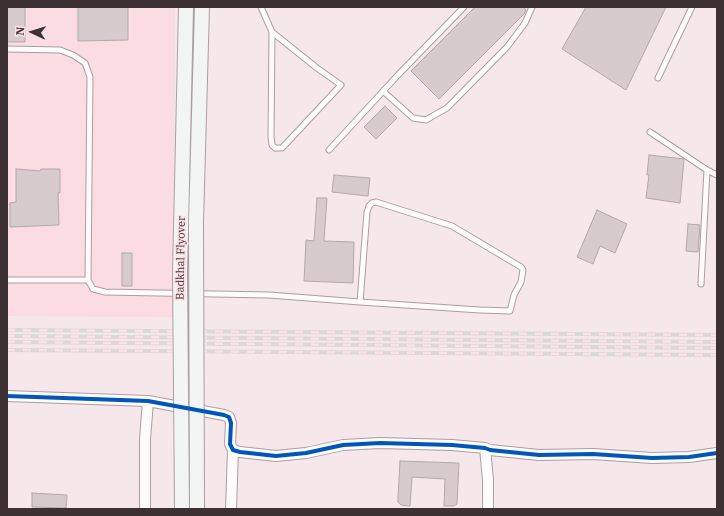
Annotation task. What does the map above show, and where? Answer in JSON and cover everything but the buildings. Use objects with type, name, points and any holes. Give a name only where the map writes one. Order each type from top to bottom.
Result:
[{"type":"main road","name":"Badkhal Flyover","points":[[182,509],[180,272],[186,7]]},
{"type":"main road","name":"Badkhal Flyover","points":[[197,509],[196,222],[202,7]]},
{"type":"street","points":[[7,396],[148,401],[229,417],[231,422],[230,444],[233,450],[231,509]]},
{"type":"street","points":[[146,509],[145,439],[148,401]]},
{"type":"street","points":[[233,450],[276,456],[306,453],[344,445],[380,443],[452,445],[539,455],[593,454],[652,458],[689,457],[717,453]]},
{"type":"street","points":[[485,448],[488,480],[488,509]]},
{"type":"lane","points":[[260,7],[272,32],[316,68],[341,85],[282,148],[276,148],[272,145],[271,137],[272,32]]},
{"type":"lane","points":[[329,150],[383,91],[464,7]]},
{"type":"lane","points":[[383,91],[413,118],[426,120],[442,111],[447,108],[507,47],[525,24],[532,7]]},
{"type":"lane","points":[[658,78],[692,7]]},
{"type":"lane","points":[[7,49],[60,50],[73,55],[85,63],[90,77],[88,280],[93,289],[105,292],[269,295],[360,302],[510,311],[514,295],[521,282],[523,270],[519,266],[452,226],[376,202],[369,206],[368,212],[360,302]]},
{"type":"lane","points":[[650,132],[717,175]]},
{"type":"lane","points":[[701,284],[707,170]]},
{"type":"lane","points":[[7,280],[88,280]]},
{"type":"shaded area","points":[[7,7],[175,7],[175,317],[7,316]]},
{"type":"railway","points":[[7,330],[717,335]]},
{"type":"railway","points":[[7,336],[717,342]]},
{"type":"railway","points":[[7,342],[717,348]]},
{"type":"railway","points":[[7,350],[717,355]]},
{"type":"cycle path","points":[[7,396],[148,401],[224,415],[229,417],[231,423],[230,444],[233,450],[276,456],[306,453],[343,445],[380,443],[452,445],[539,455],[593,454],[652,458],[689,457],[717,453]]}]
